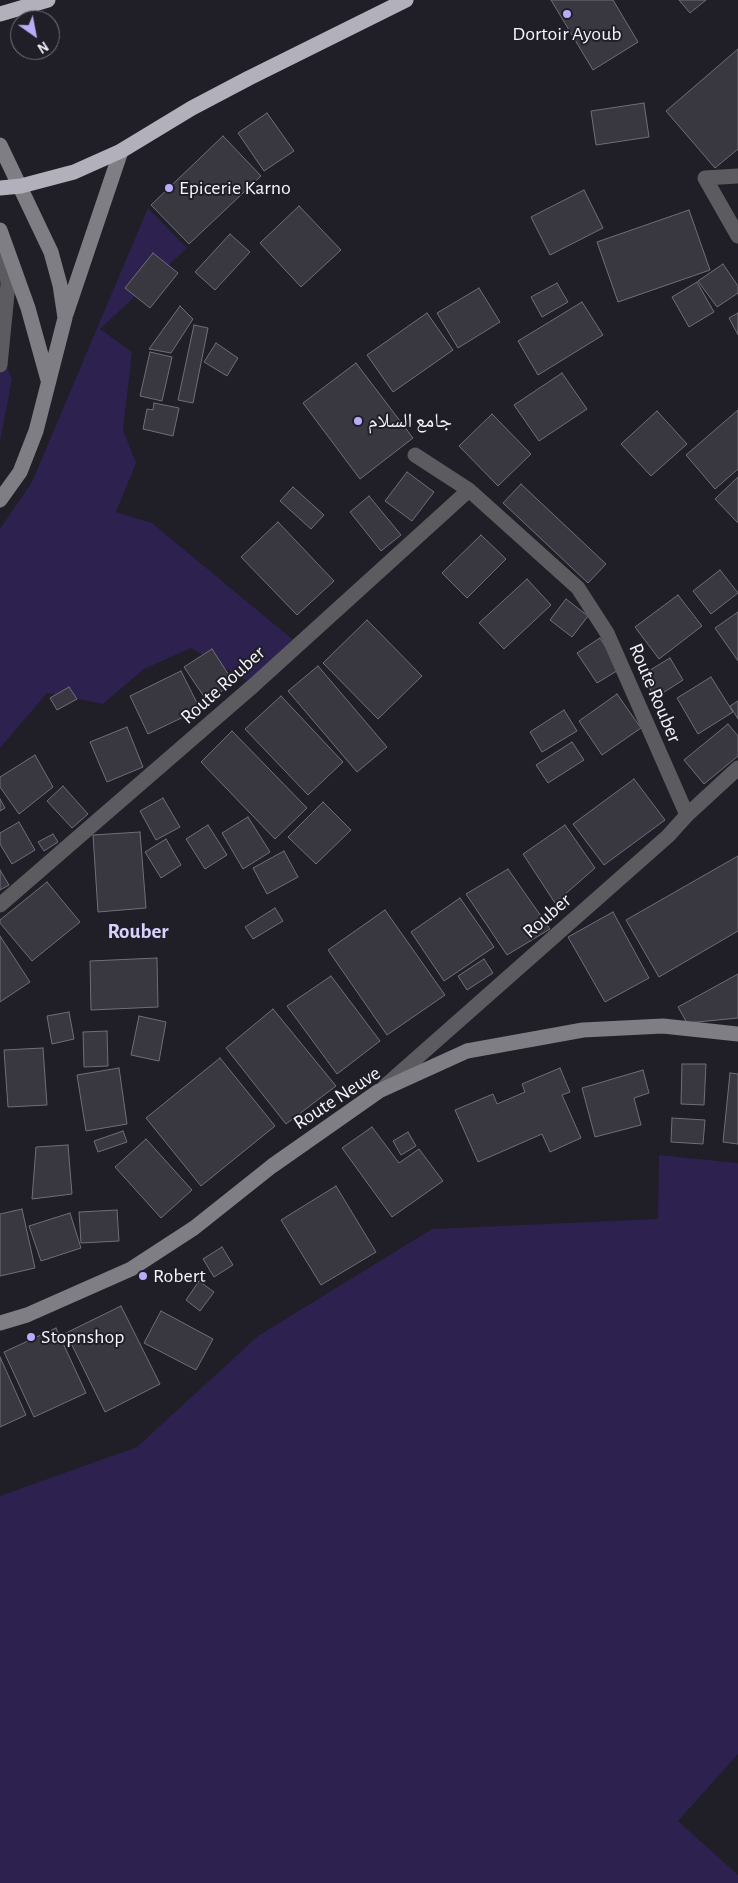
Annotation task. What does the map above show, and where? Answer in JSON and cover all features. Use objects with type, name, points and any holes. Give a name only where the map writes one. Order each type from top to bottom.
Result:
[{"type":"highway","points":[[0,14],[48,0]]},
{"type":"highway","points":[[0,188],[21,186],[74,172],[121,151],[192,108],[248,78],[406,0]]},
{"type":"main road","points":[[0,145],[51,252],[60,285],[65,318]]},
{"type":"main road","points":[[0,500],[20,472],[36,431],[65,318],[121,151]]},
{"type":"main road","points":[[2,233],[28,308],[48,381]]},
{"type":"main road","name":"Route Neuve","points":[[0,1323],[27,1315],[131,1269],[194,1228],[272,1166],[379,1091],[467,1051],[583,1030],[663,1026],[738,1034]]},
{"type":"street","points":[[738,176],[705,178],[738,236]]},
{"type":"street","points":[[0,364],[8,284],[2,233]]},
{"type":"street","name":"Route Rouber","points":[[414,455],[469,490],[578,588],[607,633],[687,815]]},
{"type":"street","name":"Route Rouber","points":[[0,905],[254,686],[469,490]]},
{"type":"street","name":"Rouber","points":[[379,1091],[668,836],[687,815],[738,768]]},
{"type":"shaded area","points":[[148,208],[187,248],[100,329],[132,352],[123,430],[136,463],[116,512],[152,523],[298,644],[254,685],[191,648],[144,669],[103,704],[47,693],[0,748],[0,529],[32,482]]},
{"type":"shaded area","points":[[0,351],[12,379],[0,442]]},
{"type":"shaded area","points":[[659,1155],[738,1163],[738,1754],[678,1821],[738,1875],[738,1883],[0,1883],[0,1496],[137,1447],[258,1336],[432,1229],[658,1219]]},
{"type":"building","points":[[551,0],[613,0],[638,42],[593,70]]},
{"type":"building","points":[[679,0],[706,0],[690,13]]},
{"type":"building","points":[[738,49],[738,149],[715,168],[666,111]]},
{"type":"building","points":[[644,103],[649,137],[596,145],[591,111]]},
{"type":"building","points":[[267,113],[294,151],[264,171],[238,133]]},
{"type":"building","points":[[223,136],[261,176],[189,244],[151,205]]},
{"type":"building","points":[[584,190],[603,228],[550,255],[531,217]]},
{"type":"building","points":[[299,206],[341,250],[301,287],[260,243]]},
{"type":"building","points":[[689,210],[710,270],[618,302],[597,242]]},
{"type":"building","points":[[230,234],[250,252],[215,290],[195,272]]},
{"type":"building","points":[[153,253],[178,273],[150,308],[125,288]]},
{"type":"building","points":[[723,264],[738,286],[738,293],[717,307],[698,281]]},
{"type":"building","points":[[697,282],[714,312],[689,327],[672,297]]},
{"type":"building","points":[[557,283],[568,302],[542,317],[531,297]]},
{"type":"building","points":[[479,288],[500,322],[458,348],[437,313]]},
{"type":"building","points":[[582,302],[603,335],[538,375],[518,341]]},
{"type":"building","points":[[180,306],[193,319],[171,353],[149,349]]},
{"type":"building","points":[[427,313],[453,350],[393,392],[367,355]]},
{"type":"building","points":[[738,313],[738,335],[729,318]]},
{"type":"building","points":[[194,325],[208,328],[193,403],[178,400]]},
{"type":"building","points":[[216,343],[238,358],[227,376],[204,362]]},
{"type":"building","points":[[150,352],[172,357],[162,401],[140,396]]},
{"type":"building","name":"جامع السلام","points":[[356,363],[413,438],[360,479],[303,403]]},
{"type":"building","points":[[562,373],[587,409],[539,441],[514,405]]},
{"type":"building","points":[[154,403],[179,408],[173,436],[143,429],[147,409],[153,410]]},
{"type":"building","points":[[738,410],[738,469],[715,489],[686,455]]},
{"type":"building","points":[[657,411],[687,444],[651,476],[621,444]]},
{"type":"building","points":[[492,414],[531,454],[498,486],[459,446]]},
{"type":"building","points":[[407,472],[434,492],[412,521],[385,501]]},
{"type":"building","points":[[738,477],[738,523],[715,499]]},
{"type":"building","points":[[521,484],[606,564],[588,583],[503,503]]},
{"type":"building","points":[[293,487],[324,515],[311,529],[280,501]]},
{"type":"building","points":[[369,496],[401,535],[381,551],[350,512]]},
{"type":"building","points":[[278,522],[334,581],[297,615],[241,557]]},
{"type":"building","points":[[481,535],[506,559],[467,598],[442,573]]},
{"type":"building","points":[[720,570],[738,593],[711,614],[693,591]]},
{"type":"building","points":[[527,579],[551,605],[504,649],[479,623]]},
{"type":"building","points":[[678,595],[702,626],[659,659],[635,627]]},
{"type":"building","points":[[566,599],[588,616],[572,637],[550,620]]},
{"type":"building","points":[[738,612],[738,661],[715,628]]},
{"type":"building","points":[[367,620],[422,676],[378,719],[323,663]]},
{"type":"building","points":[[600,638],[620,669],[597,683],[577,653]]},
{"type":"building","points":[[212,649],[234,683],[207,701],[184,667]]},
{"type":"building","points":[[670,658],[683,680],[655,698],[642,675]]},
{"type":"building","points":[[318,666],[387,747],[357,772],[288,691]]},
{"type":"building","points":[[181,671],[200,709],[148,734],[130,696]]},
{"type":"building","points":[[711,677],[733,712],[698,734],[677,698]]},
{"type":"building","points":[[69,687],[77,699],[57,710],[50,698]]},
{"type":"building","points":[[617,694],[641,728],[602,755],[579,721]]},
{"type":"building","points":[[281,696],[343,762],[308,795],[245,729]]},
{"type":"building","points":[[738,701],[738,719],[730,706]]},
{"type":"building","points":[[564,710],[577,731],[542,752],[530,732]]},
{"type":"building","points":[[728,724],[738,736],[738,756],[704,784],[684,760]]},
{"type":"building","points":[[127,727],[143,767],[107,782],[90,742]]},
{"type":"building","points":[[232,731],[307,808],[275,839],[201,762]]},
{"type":"building","points":[[572,742],[584,760],[548,783],[536,765]]},
{"type":"building","points":[[35,755],[53,787],[19,814],[0,787],[0,777]]},
{"type":"building","points":[[634,779],[665,820],[604,865],[573,824]]},
{"type":"building","points":[[63,786],[88,814],[72,828],[47,801]]},
{"type":"building","points":[[163,798],[180,827],[156,840],[140,811]]},
{"type":"building","points":[[0,799],[5,808],[0,811]]},
{"type":"building","points":[[323,802],[351,830],[316,864],[288,837]]},
{"type":"building","points":[[248,817],[270,852],[243,869],[222,833]]},
{"type":"building","points":[[19,822],[35,850],[12,864],[0,844],[0,833]]},
{"type":"building","points":[[208,825],[227,855],[205,869],[186,839]]},
{"type":"building","points":[[565,825],[595,868],[555,903],[523,854]]},
{"type":"building","points":[[140,832],[146,908],[98,912],[93,835]]},
{"type":"building","points":[[53,834],[58,842],[44,851],[38,842]]},
{"type":"building","points":[[166,839],[181,865],[161,878],[145,852]]},
{"type":"building","points":[[284,851],[298,877],[267,894],[253,868]]},
{"type":"building","points":[[738,856],[738,931],[659,977],[626,920]]},
{"type":"building","points":[[508,869],[550,929],[507,955],[466,894]]},
{"type":"building","points":[[0,870],[9,885],[0,890]]},
{"type":"building","points":[[47,882],[80,922],[32,961],[0,923],[0,920]]},
{"type":"building","points":[[460,898],[494,947],[444,981],[411,932]]},
{"type":"building","points":[[275,908],[283,921],[253,939],[245,927]]},
{"type":"building","points":[[385,910],[445,995],[387,1035],[328,950]]},
{"type":"building","points":[[613,912],[649,978],[605,1002],[568,937]]},
{"type":"building","points":[[0,936],[30,982],[0,1002]]},
{"type":"building","points":[[157,958],[158,1007],[91,1010],[90,961]]},
{"type":"building","points":[[484,959],[493,973],[467,990],[458,976]]},
{"type":"building","points":[[738,974],[738,1018],[687,1023],[678,1007]]},
{"type":"building","points":[[331,976],[380,1041],[337,1074],[287,1006]]},
{"type":"building","points":[[273,1009],[336,1086],[286,1124],[226,1048]]},
{"type":"building","points":[[69,1012],[74,1039],[52,1044],[47,1016]]},
{"type":"building","points":[[139,1016],[166,1022],[159,1061],[131,1055]]},
{"type":"building","points":[[107,1031],[108,1066],[84,1067],[83,1032]]},
{"type":"building","points":[[43,1048],[47,1105],[8,1107],[4,1050]]},
{"type":"building","points":[[220,1058],[275,1126],[201,1186],[146,1118]]},
{"type":"building","points":[[682,1064],[706,1064],[704,1105],[681,1104]]},
{"type":"building","points":[[119,1068],[127,1124],[86,1131],[77,1075]]},
{"type":"building","points":[[560,1068],[570,1092],[562,1095],[581,1138],[550,1152],[542,1134],[478,1162],[455,1110],[493,1094],[497,1104],[525,1092],[522,1084]]},
{"type":"building","points":[[643,1070],[649,1093],[634,1098],[641,1125],[595,1137],[582,1088]]},
{"type":"building","points":[[730,1073],[738,1074],[738,1144],[723,1142]]},
{"type":"building","points":[[672,1118],[705,1120],[703,1144],[671,1142]]},
{"type":"building","points":[[372,1127],[399,1163],[419,1149],[443,1181],[392,1217],[342,1148]]},
{"type":"building","points":[[123,1131],[127,1142],[98,1152],[94,1141]]},
{"type":"building","points":[[408,1132],[416,1146],[401,1155],[393,1141]]},
{"type":"building","points":[[146,1139],[192,1190],[161,1218],[115,1167]]},
{"type":"building","points":[[68,1145],[72,1194],[32,1199],[36,1147]]},
{"type":"building","points":[[336,1186],[376,1252],[321,1285],[281,1220]]},
{"type":"building","points":[[22,1209],[35,1268],[0,1276],[0,1214]]},
{"type":"building","points":[[117,1210],[119,1241],[81,1243],[79,1212]]},
{"type":"building","points":[[70,1213],[81,1248],[41,1261],[29,1226]]},
{"type":"building","points":[[222,1247],[233,1265],[214,1277],[203,1259]]},
{"type":"building","points":[[199,1281],[214,1292],[200,1311],[186,1300]]},
{"type":"building","points":[[121,1306],[160,1384],[105,1412],[66,1333]]},
{"type":"building","points":[[161,1311],[213,1339],[196,1370],[144,1343]]},
{"type":"building","points":[[56,1328],[86,1393],[34,1417],[4,1352]]},
{"type":"building","points":[[0,1357],[26,1415],[0,1427]]},
{"type":"place","name":"Dortoir Ayoub","points":[[567,14]]},
{"type":"place","name":"Epicerie Karno","points":[[169,188]]},
{"type":"place","name":"جامع السلام","points":[[358,421]]},
{"type":"place","name":"Robert","points":[[143,1276]]},
{"type":"place","name":"Stopnshop","points":[[31,1337]]},
{"type":"district","name":"Rouber","points":[[138,932]]}]
